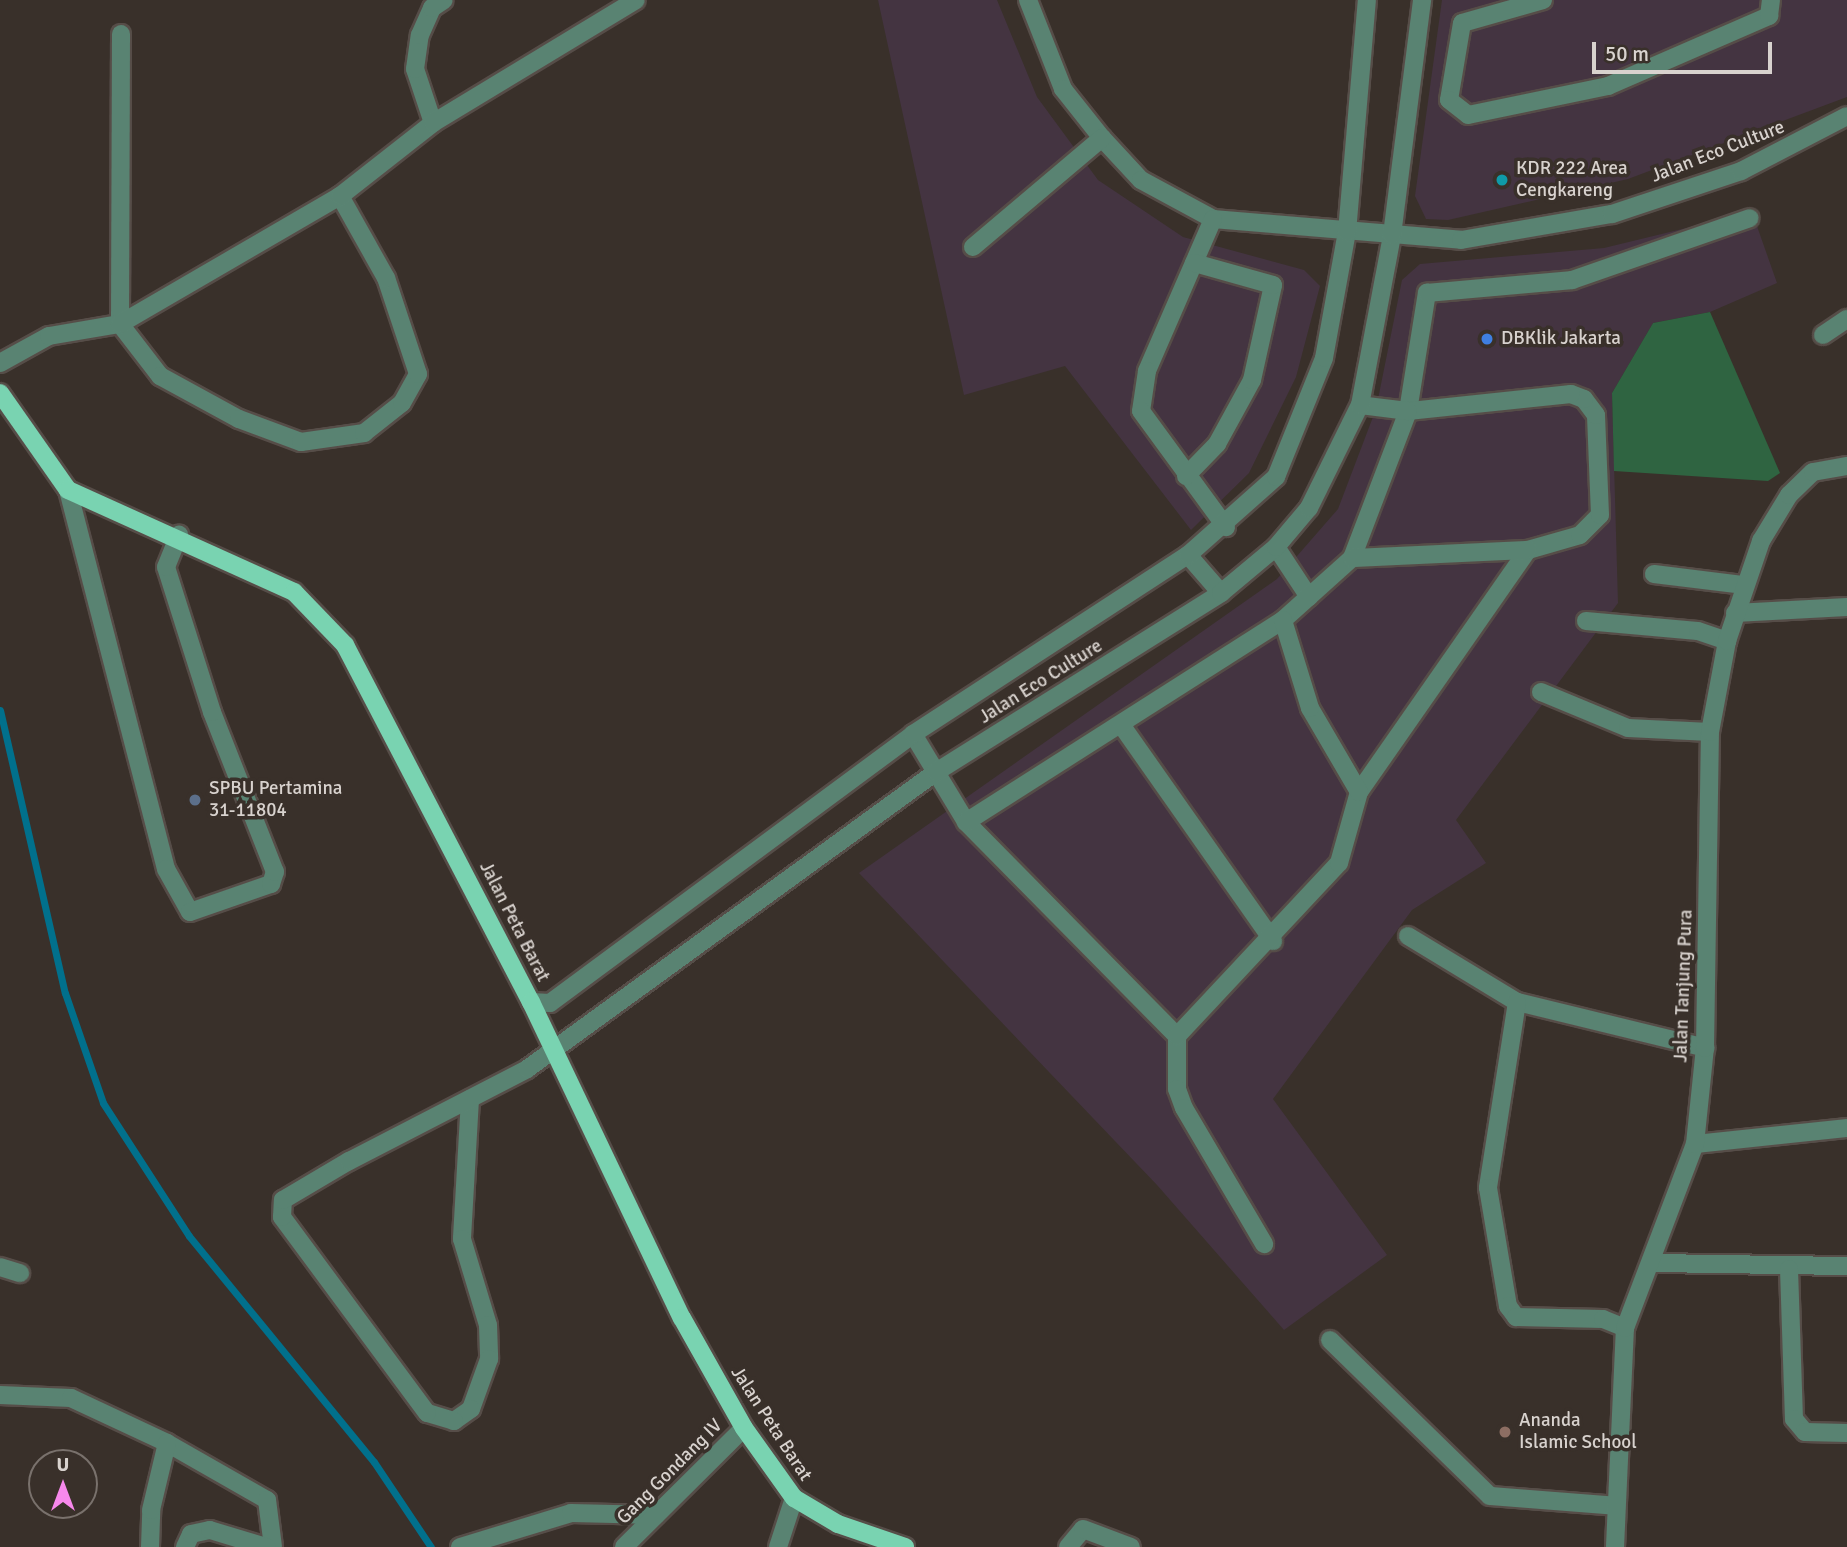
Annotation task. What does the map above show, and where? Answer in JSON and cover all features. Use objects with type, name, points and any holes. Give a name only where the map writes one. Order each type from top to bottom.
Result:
[{"type":"main road","points":[[0,393],[68,490]]},
{"type":"main road","name":"Jalan Peta Barat","points":[[68,490],[179,535],[293,592],[345,645],[531,1002],[682,1318],[744,1428],[794,1498],[838,1524],[905,1547]]},
{"type":"street","points":[[433,123],[415,69],[420,35],[432,8],[444,0]]},
{"type":"street","points":[[0,363],[49,336],[120,324],[340,196],[433,123],[636,0]]},
{"type":"street","name":"Jalan Eco Culture","points":[[1028,0],[1063,89],[1102,138],[1142,180],[1213,219],[1461,240],[1612,214],[1741,171],[1847,116]]},
{"type":"street","name":"Jalan Eco Culture","points":[[531,1002],[550,1003],[913,734],[1188,555],[1226,527],[1281,466],[1324,358],[1347,232],[1367,0]]},
{"type":"street","name":"Jalan Eco Culture","points":[[470,1100],[462,1239],[488,1325],[489,1359],[471,1409],[454,1420],[427,1413],[282,1217],[281,1208],[349,1161],[470,1100],[552,1050],[936,772],[1221,593],[1276,547],[1309,508],[1360,405],[1392,235],[1422,0]]},
{"type":"street","points":[[1544,0],[1462,23],[1449,100],[1468,115],[1608,86],[1769,16],[1771,0]]},
{"type":"street","points":[[121,34],[120,324],[160,376],[239,419],[301,442],[363,433],[402,403],[418,374],[386,278],[340,196]]},
{"type":"street","points":[[973,247],[1102,138]]},
{"type":"street","points":[[966,822],[1122,726],[1283,620],[1352,558],[1408,411],[1427,293],[1572,279],[1750,218]]},
{"type":"street","points":[[1213,219],[1147,371],[1142,411],[1186,476],[1226,527]]},
{"type":"street","points":[[1186,476],[1217,444],[1252,380],[1273,285],[1194,263]]},
{"type":"street","points":[[1823,335],[1847,319]]},
{"type":"street","points":[[1352,558],[1528,550],[1580,535],[1600,515],[1596,415],[1584,400],[1571,394],[1408,411],[1360,405]]},
{"type":"street","name":"Jalan Tanjung Pura","points":[[1615,1547],[1625,1328],[1654,1263],[1695,1144],[1705,1048],[1710,733],[1727,641],[1744,585],[1789,495],[1813,472],[1847,466]]},
{"type":"street","points":[[68,490],[166,869],[190,912],[271,884],[275,872],[212,712],[166,567],[179,535]]},
{"type":"street","points":[[1276,547],[1309,597]]},
{"type":"street","points":[[1177,1036],[1273,941],[1339,863],[1359,792],[1528,550]]},
{"type":"street","points":[[1188,555],[1221,593]]},
{"type":"street","points":[[1654,574],[1744,585]]},
{"type":"street","points":[[1735,613],[1847,607]]},
{"type":"street","points":[[1283,620],[1310,708],[1359,792]]},
{"type":"street","points":[[1586,621],[1698,631],[1727,641]]},
{"type":"street","points":[[1541,692],[1628,728],[1710,733]]},
{"type":"street","points":[[1122,726],[1273,941]]},
{"type":"street","points":[[913,734],[966,822],[1177,1036],[1177,1089],[1184,1108],[1264,1244]]},
{"type":"street","points":[[1408,936],[1517,1002],[1705,1048]]},
{"type":"street","points":[[1517,1002],[1488,1188],[1508,1306],[1516,1317],[1603,1319],[1625,1328]]},
{"type":"street","points":[[1695,1144],[1847,1128]]},
{"type":"street","points":[[1654,1263],[1789,1269],[1847,1266]]},
{"type":"street","points":[[0,1266],[20,1273]]},
{"type":"street","points":[[1789,1269],[1794,1419],[1804,1432],[1847,1433]]},
{"type":"street","points":[[1330,1340],[1490,1496],[1616,1506]]},
{"type":"street","points":[[0,1395],[71,1398],[167,1443],[267,1500],[273,1547]]},
{"type":"street","name":"Gang Gondang IV","points":[[624,1547],[744,1428]]},
{"type":"street","points":[[150,1547],[151,1510],[167,1443]]},
{"type":"street","points":[[778,1547],[794,1498]]},
{"type":"street","points":[[463,1546],[571,1513],[656,1515]]},
{"type":"street","points":[[1068,1547],[1083,1529],[1131,1547]]},
{"type":"street","points":[[185,1547],[191,1534],[210,1530],[266,1547]]},
{"type":"shaded area","points":[[878,0],[997,0],[1037,97],[1098,180],[1183,237],[1304,270],[1320,286],[1296,377],[1249,473],[1191,530],[1065,366],[964,395]]},
{"type":"shaded area","points":[[1442,0],[1847,0],[1847,97],[1628,179],[1448,220],[1426,219],[1415,196]]},
{"type":"shaded area","points":[[1752,212],[1777,283],[1710,312],[1653,323],[1612,393],[1618,603],[1456,820],[1486,863],[1412,910],[1273,1099],[1387,1255],[1284,1330],[1157,1185],[859,873],[1277,579],[1338,509],[1376,409],[1402,280],[1420,264],[1604,248]]},
{"type":"green space","points":[[1710,312],[1780,473],[1768,481],[1614,471],[1612,393],[1653,323]]},
{"type":"waterway","points":[[0,710],[65,993],[103,1103],[189,1236],[374,1462],[431,1547]]},
{"type":"place","name":"KDR 222 Area Cengkareng","points":[[1502,180]]},
{"type":"place","name":"DBKlik Jakarta","points":[[1487,339]]},
{"type":"place","name":"SPBU Pertamina 31-11804","points":[[195,800]]},
{"type":"place","name":"Ananda Islamic School","points":[[1505,1432]]}]
